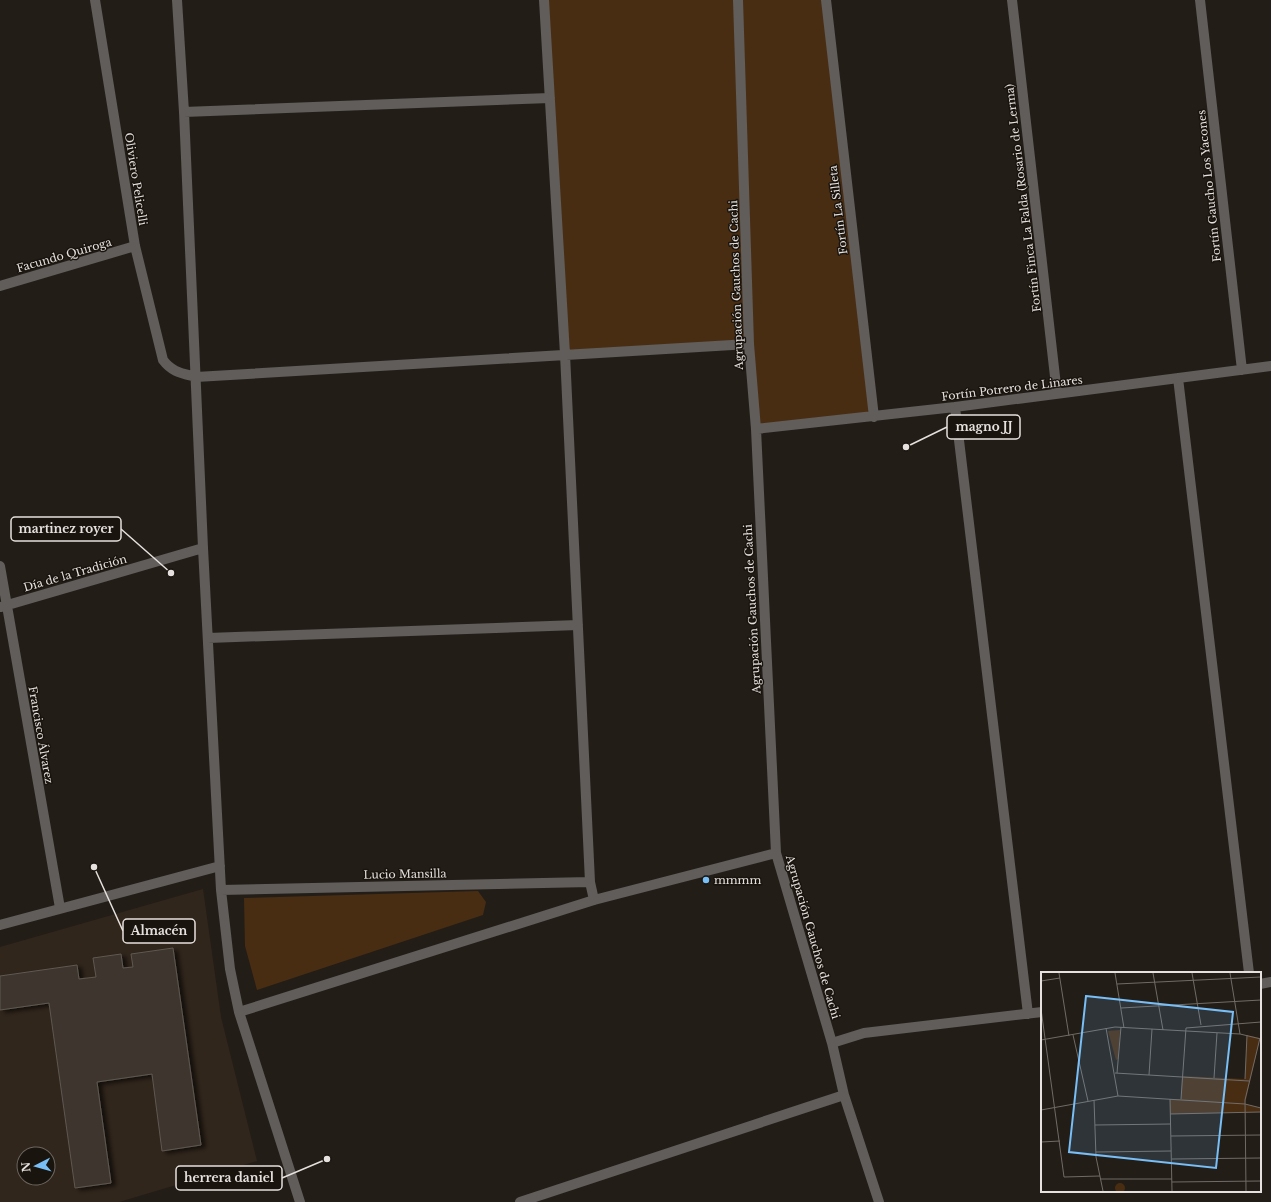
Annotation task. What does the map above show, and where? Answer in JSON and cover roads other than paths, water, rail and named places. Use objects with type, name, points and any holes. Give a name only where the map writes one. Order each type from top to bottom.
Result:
[{"type":"street","name":"Oliviero Pelicelli","points":[[95,0],[135,246],[163,360],[168,367],[176,372],[196,377]]},
{"type":"street","points":[[178,0],[203,548],[221,890],[230,969],[239,1012],[300,1202]]},
{"type":"street","points":[[544,0],[564,354],[590,882],[594,900]]},
{"type":"street","name":"Agrupación Gauchos de Cachi","points":[[738,0],[749,344],[756,430],[776,853],[832,1043],[844,1095],[879,1202]]},
{"type":"street","name":"Fortín La Silleta","points":[[826,0],[874,417]]},
{"type":"street","name":"Fortín Finca La Falda (Rosario de Lerma)","points":[[1012,0],[1057,394]]},
{"type":"street","name":"Fortín Gaucho Los Yacones","points":[[1200,0],[1242,370]]},
{"type":"street","points":[[184,112],[550,98]]},
{"type":"street","name":"Facundo Quiroga","points":[[0,286],[135,246]]},
{"type":"street","points":[[196,377],[749,344]]},
{"type":"street","name":"Fortín Potrero de Linares","points":[[756,430],[955,407],[1271,366]]},
{"type":"street","points":[[1178,378],[1249,972]]},
{"type":"street","points":[[955,407],[1028,1014]]},
{"type":"street","name":"Día de la Tradición","points":[[3,606],[203,548]]},
{"type":"street","name":"Francisco Álvarez","points":[[0,566],[3,606],[60,908]]},
{"type":"street","points":[[208,638],[578,625]]},
{"type":"street","points":[[239,1012],[594,900],[776,853]]},
{"type":"street","points":[[0,925],[220,866]]},
{"type":"street","name":"Lucio Mansilla","points":[[221,890],[590,882]]},
{"type":"street","points":[[1261,984],[1271,982]]},
{"type":"street","points":[[832,1043],[864,1033],[1041,1012]]},
{"type":"street","points":[[520,1202],[844,1095]]},
{"type":"place","name":"magno JJ","points":[[906,447]]},
{"type":"place","name":"martinez royer","points":[[171,573]]},
{"type":"place","name":"Almacén","points":[[94,867]]},
{"type":"place","name":"mmmm","points":[[706,880]]},
{"type":"place","name":"herrera daniel","points":[[327,1159]]}]
